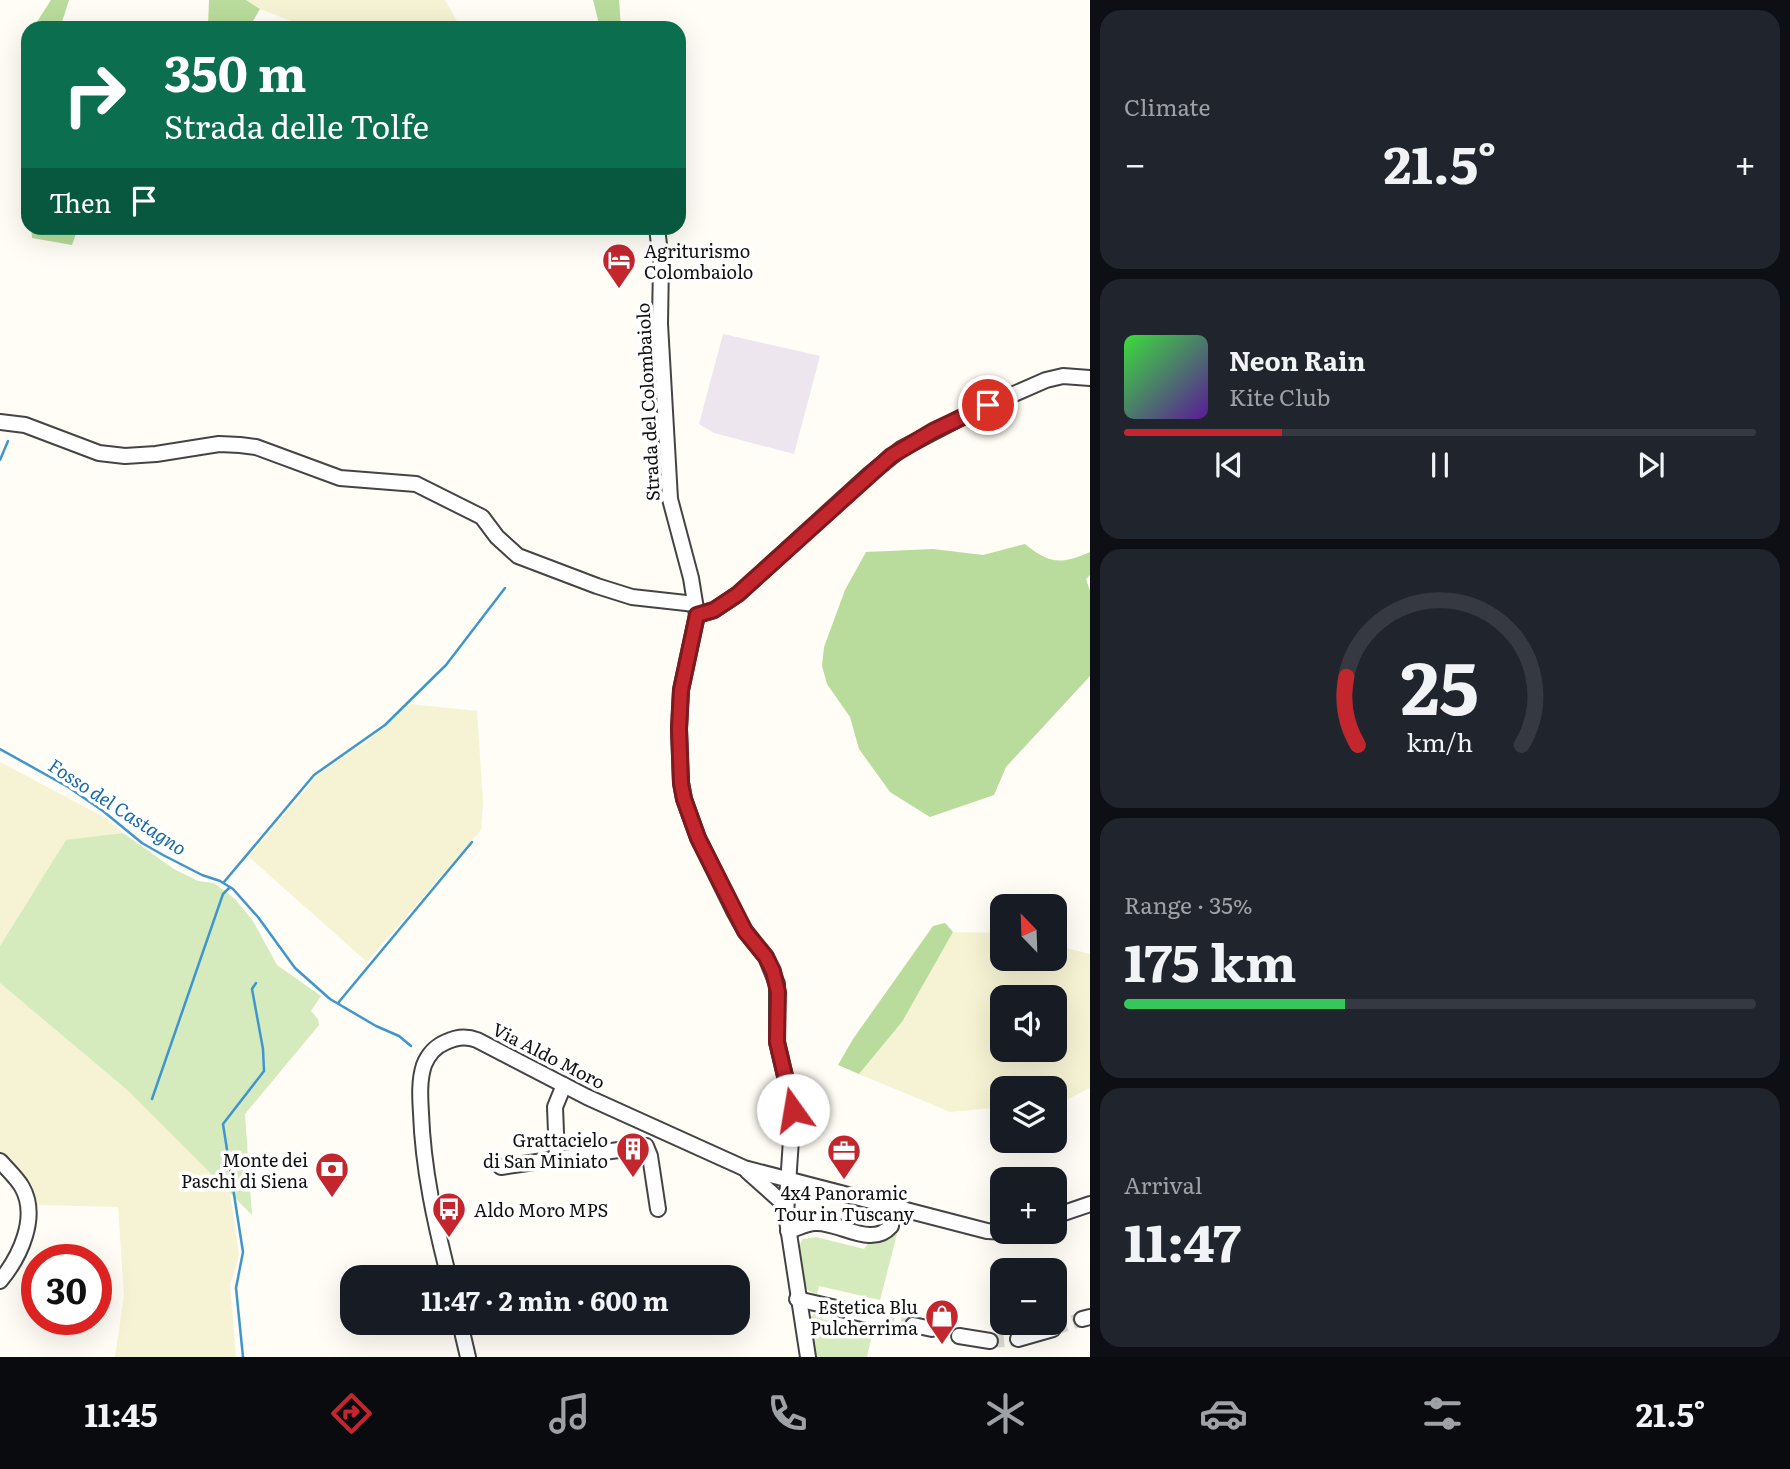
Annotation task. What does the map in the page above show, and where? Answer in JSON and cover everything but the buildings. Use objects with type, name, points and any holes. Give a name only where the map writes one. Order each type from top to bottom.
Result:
[{"type":"street","name":"Strada del Colombaiolo","points":[[658,235],[670,499],[696,610]]},
{"type":"street","points":[[0,422],[25,425],[99,453],[135,455],[219,444],[240,445],[256,447],[340,478],[416,484],[482,517],[497,537],[518,556],[632,597],[696,610],[714,610],[738,594],[870,474],[909,444],[968,414],[1046,380],[1063,376],[1090,378]]},
{"type":"street","points":[[696,610],[681,690],[681,783],[698,838],[740,922],[766,957],[777,984],[777,1042],[793,1110],[785,1205],[797,1299],[808,1357]]},
{"type":"street","name":"Via Aldo Moro","points":[[446,1265],[429,1193],[424,1157],[421,1082],[428,1056],[440,1045],[450,1040],[472,1038],[564,1085],[744,1168],[813,1188],[990,1231]]},
{"type":"street","points":[[557,1158],[554,1112],[556,1099],[564,1085]]},
{"type":"street","points":[[501,1167],[646,1146],[650,1152],[658,1209]]},
{"type":"street","points":[[0,1161],[23,1187],[28,1229],[12,1267],[0,1280]]},
{"type":"street","name":"Via Aldo Moro","points":[[744,1168],[785,1205]]},
{"type":"street","points":[[1067,1212],[1090,1204]]},
{"type":"street","points":[[788,1231],[816,1222],[863,1234],[878,1234],[891,1226],[894,1208]]},
{"type":"street","points":[[797,1299],[880,1318]]},
{"type":"street","points":[[913,1325],[932,1329]]},
{"type":"street","points":[[463,1335],[468,1357]]},
{"type":"street","points":[[1018,1339],[1032,1335]]},
{"type":"street","points":[[960,1336],[990,1341]]},
{"type":"shaded area","points":[[246,0],[445,0],[457,21],[291,21],[260,9]]},
{"type":"shaded area","points":[[723,334],[820,356],[794,454],[714,433],[699,424]]},
{"type":"shaded area","points":[[410,704],[477,711],[483,803],[481,830],[367,962],[249,857],[319,774],[368,741]]},
{"type":"shaded area","points":[[0,762],[104,817],[123,833],[66,841],[0,946]]},
{"type":"shaded area","points":[[953,932],[990,933],[990,971],[1068,971],[1068,948],[1090,954],[1090,1088],[1067,1100],[1067,1076],[990,1076],[990,1108],[950,1112],[859,1074],[902,1022]]},
{"type":"shaded area","points":[[0,983],[126,1089],[230,1193],[239,1255],[230,1285],[236,1357],[115,1357],[124,1296],[118,1207],[33,1207],[26,1179],[0,1155]]},
{"type":"green space","points":[[51,0],[69,0],[62,21],[38,21]]},
{"type":"green space","points":[[209,0],[246,0],[260,9],[253,21],[208,21]]},
{"type":"green space","points":[[593,0],[619,0],[620,21],[598,21]]},
{"type":"green space","points":[[32,235],[76,235],[72,245],[32,238]]},
{"type":"green space","points":[[1025,544],[1041,556],[1056,560],[1071,559],[1090,552],[1090,575],[1086,579],[1090,591],[1090,676],[1006,767],[994,795],[930,817],[890,792],[859,749],[850,717],[827,684],[822,666],[824,647],[845,590],[866,552],[933,549],[983,555]]},
{"type":"green space","points":[[123,833],[174,869],[198,881],[214,883],[235,899],[253,921],[277,965],[321,996],[311,1011],[318,1019],[319,1025],[245,1114],[252,1215],[126,1089],[0,983],[0,946],[66,840]]},
{"type":"green space","points":[[945,923],[953,932],[902,1022],[859,1074],[838,1065],[853,1039],[933,926]]},
{"type":"green space","points":[[891,1232],[897,1234],[880,1300],[819,1286],[817,1294],[806,1288],[799,1261],[799,1248],[803,1239],[816,1237],[864,1249],[871,1239]]},
{"type":"green space","points":[[814,1314],[822,1316],[822,1319],[873,1331],[867,1357],[816,1357],[809,1323]]},
{"type":"waterway","points":[[0,460],[8,441]]},
{"type":"waterway","points":[[224,882],[314,775],[385,725],[446,665],[505,588]]},
{"type":"waterway","name":"Fosso del Castagno","points":[[0,749],[68,787],[142,843],[233,889],[258,917],[295,968],[330,999],[399,1036],[411,1046]]},
{"type":"waterway","points":[[338,1003],[472,842]]},
{"type":"waterway","points":[[152,1099],[223,894],[230,887]]},
{"type":"waterway","points":[[243,1357],[236,1288],[243,1252],[223,1124],[264,1071],[263,1049],[252,989],[256,983]]},
{"type":"tunnel","points":[[880,1318],[913,1325]]},
{"type":"tunnel","points":[[1067,1324],[1082,1319]]},
{"type":"tunnel","points":[[932,1329],[959,1336]]},
{"type":"tunnel","points":[[990,1341],[1018,1339]]},
{"type":"place","name":"Agriturismo Colombaiolo","points":[[619,290]]},
{"type":"place","name":"Grattacielo di San Miniato","points":[[633,1179]]},
{"type":"place","name":"4x4 Panoramic Tour in Tuscany","points":[[844,1181]]},
{"type":"place","name":"Monte dei Paschi di Siena","points":[[332,1199]]},
{"type":"place","name":"Aldo Moro MPS","points":[[449,1239]]},
{"type":"place","name":"Estetica Blu Pulcherrima","points":[[942,1346]]},
{"type":"route","points":[[793,1110],[777,1042],[778,992],[773,971],[735,913],[698,838],[684,799],[679,710],[683,674],[697,615],[714,610],[738,594],[882,463],[901,449],[988,405]]}]
